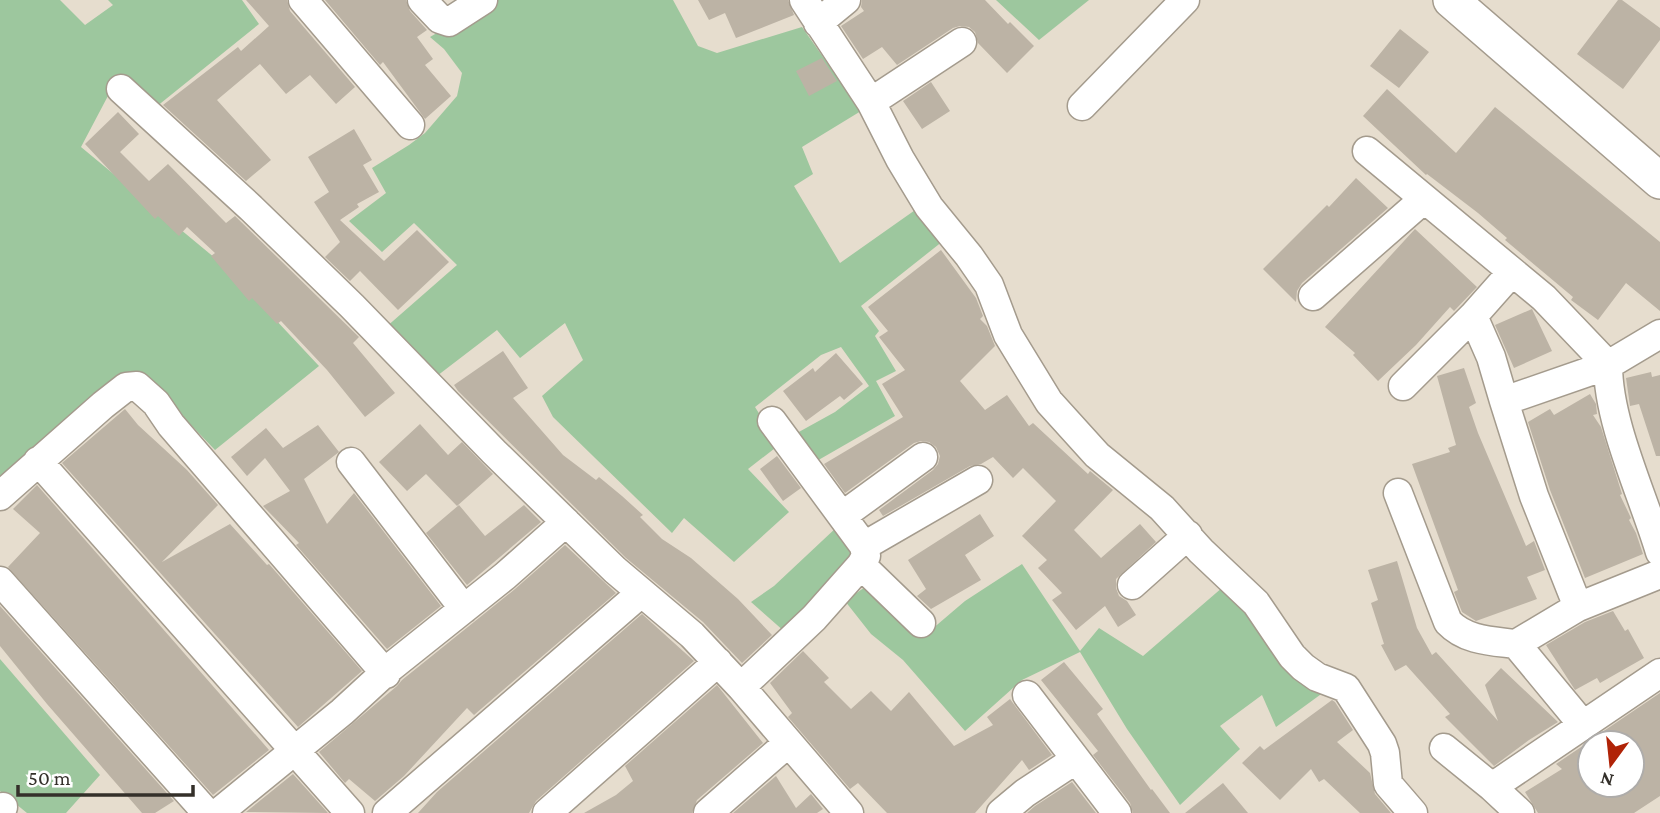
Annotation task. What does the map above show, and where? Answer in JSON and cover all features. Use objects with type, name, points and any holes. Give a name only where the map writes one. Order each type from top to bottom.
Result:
[{"type":"street","points":[[303,0],[410,125]]},
{"type":"street","points":[[422,0],[440,19],[449,22],[483,0]]},
{"type":"street","points":[[846,0],[811,12],[871,102],[900,159],[929,207],[989,285],[1008,335],[1049,402],[1097,455],[1162,508],[1201,551],[1256,603],[1292,656],[1303,667],[1318,677],[1346,688],[1385,753],[1388,784],[1413,813]]},
{"type":"street","points":[[1082,106],[1185,0]]},
{"type":"street","points":[[1451,0],[1660,181]]},
{"type":"street","points":[[871,102],[962,42]]},
{"type":"street","points":[[121,89],[251,208],[352,306],[566,522],[642,593],[692,635],[741,687],[849,813]]},
{"type":"street","points":[[1367,151],[1544,298],[1608,365],[1608,387],[1660,552]]},
{"type":"street","points":[[1313,296],[1424,199]]},
{"type":"street","points":[[1403,386],[1473,316],[1512,272]]},
{"type":"street","points":[[1473,316],[1491,357],[1534,496],[1578,607]]},
{"type":"street","points":[[1504,401],[1608,365],[1660,334]]},
{"type":"street","points":[[0,496],[126,387],[137,386],[156,403],[386,674]]},
{"type":"street","points":[[772,421],[842,516],[863,556],[920,623]]},
{"type":"street","points":[[842,516],[923,457]]},
{"type":"street","points":[[38,461],[350,813]]},
{"type":"street","points":[[351,462],[464,609]]},
{"type":"street","points":[[741,687],[814,618],[863,556],[978,480]]},
{"type":"street","points":[[1398,493],[1448,622],[1457,632],[1471,637],[1516,644],[1578,607],[1660,573]]},
{"type":"street","points":[[218,813],[505,576],[566,522]]},
{"type":"street","points":[[1132,585],[1188,535]]},
{"type":"street","points":[[0,581],[207,813]]},
{"type":"street","points":[[387,813],[642,593]]},
{"type":"street","points":[[1516,644],[1583,724]]},
{"type":"street","points":[[547,813],[718,662]]},
{"type":"street","points":[[1493,787],[1660,673]]},
{"type":"street","points":[[1027,695],[1117,813]]},
{"type":"street","points":[[708,813],[788,743]]},
{"type":"street","points":[[1444,748],[1493,787],[1520,813]]},
{"type":"street","points":[[1001,813],[1025,793],[1075,760]]},
{"type":"green space","points":[[0,0],[60,0],[85,25],[113,5],[108,0],[242,0],[259,24],[156,107],[119,75],[81,147],[227,268],[319,366],[215,450],[139,371],[0,490]]},
{"type":"green space","points":[[493,0],[673,0],[698,46],[717,53],[802,27],[861,111],[802,147],[813,174],[794,186],[840,263],[918,208],[943,241],[861,306],[879,331],[875,336],[896,371],[876,381],[895,416],[815,462],[797,433],[835,412],[869,386],[841,347],[821,355],[755,407],[779,445],[748,469],[789,512],[734,562],[684,518],[672,533],[553,417],[542,396],[583,360],[565,323],[520,358],[497,330],[433,379],[385,328],[457,265],[414,223],[382,252],[349,221],[386,193],[372,168],[425,133],[457,96],[462,73],[444,49],[430,37]]},
{"type":"green space","points":[[996,0],[1089,0],[1039,40]]},
{"type":"green space","points":[[838,526],[853,545],[856,562],[785,632],[751,602],[774,586]]},
{"type":"green space","points":[[1022,564],[1080,651],[1099,628],[1143,656],[1223,587],[1324,692],[1276,727],[1262,695],[1220,726],[1240,749],[1180,805],[1127,729],[1080,652],[1022,680],[965,731],[903,660],[871,634],[845,601],[878,578],[931,630],[965,601]]},
{"type":"green space","points":[[0,659],[100,775],[66,813],[27,813],[0,791]]},
{"type":"building","points":[[246,0],[287,0],[290,11],[355,87],[336,104],[310,75],[286,94],[260,64],[217,100],[271,160],[246,181],[163,105],[238,47],[241,51],[269,26]]},
{"type":"building","points":[[325,0],[406,0],[410,11],[427,30],[417,37],[433,59],[425,65],[451,96],[425,119],[383,62],[380,65]]},
{"type":"building","points":[[698,0],[788,0],[794,15],[736,38],[725,13],[709,20]]},
{"type":"building","points":[[862,0],[985,0],[1034,46],[1007,73],[978,43],[975,32],[969,27],[960,26],[897,65],[882,47],[863,59],[841,26],[864,11],[861,7]]},
{"type":"building","points":[[1618,0],[1622,0],[1660,28],[1660,40],[1623,89],[1577,54]]},
{"type":"building","points":[[1400,29],[1429,52],[1399,88],[1370,66]]},
{"type":"building","points":[[822,58],[837,81],[809,96],[796,71]]},
{"type":"building","points":[[931,82],[950,111],[922,129],[903,101]]},
{"type":"building","points":[[1387,89],[1456,153],[1495,107],[1660,242],[1660,311],[1626,283],[1598,320],[1571,300],[1573,297],[1505,240],[1507,238],[1426,175],[1363,116]]},
{"type":"building","points":[[118,112],[139,134],[120,152],[149,181],[168,164],[226,223],[235,216],[359,337],[353,343],[395,393],[365,417],[327,370],[281,321],[277,324],[252,298],[249,301],[211,256],[215,253],[187,227],[179,236],[158,216],[155,219],[85,144]]},
{"type":"building","points":[[354,129],[372,160],[363,165],[379,192],[357,204],[359,207],[340,220],[384,261],[417,230],[449,262],[398,310],[360,271],[350,281],[325,257],[340,242],[314,202],[329,192],[308,157]]},
{"type":"building","points":[[1356,178],[1388,208],[1302,283],[1297,291],[1296,302],[1263,269]]},
{"type":"building","points":[[1415,229],[1477,287],[1454,311],[1450,307],[1416,345],[1378,381],[1353,355],[1355,353],[1325,327]]},
{"type":"building","points":[[941,250],[976,298],[983,316],[980,319],[987,326],[995,346],[960,381],[985,410],[1007,395],[1029,426],[1033,423],[1088,474],[1090,471],[1113,490],[1074,530],[1101,558],[1140,524],[1156,542],[1116,579],[1119,596],[1127,601],[1136,615],[1118,627],[1105,606],[1076,630],[1052,600],[1062,593],[1038,568],[1047,560],[1022,536],[1056,501],[1023,468],[1013,478],[993,457],[981,464],[970,466],[883,516],[879,510],[938,464],[940,456],[936,447],[929,442],[914,443],[845,493],[824,464],[903,417],[882,384],[905,370],[879,337],[888,331],[868,307]]},
{"type":"building","points":[[1532,309],[1552,351],[1514,368],[1495,325]]},
{"type":"building","points":[[503,351],[528,388],[513,398],[563,455],[596,480],[599,477],[622,496],[643,515],[640,517],[662,539],[691,558],[738,599],[772,635],[742,663],[703,622],[626,558],[458,391],[454,385]]},
{"type":"building","points":[[836,353],[863,384],[844,400],[840,396],[806,421],[783,391],[813,368],[815,372]]},
{"type":"building","points":[[1464,368],[1476,403],[1469,407],[1478,433],[1526,546],[1534,541],[1545,570],[1527,577],[1537,599],[1476,621],[1462,612],[1454,592],[1458,590],[1412,464],[1450,452],[1448,448],[1456,445],[1437,376]]},
{"type":"building","points":[[1651,372],[1652,377],[1660,375],[1660,456],[1656,456],[1639,404],[1630,406],[1626,378]]},
{"type":"building","points":[[1590,394],[1596,404],[1597,414],[1593,415],[1601,427],[1622,494],[1620,495],[1643,554],[1585,578],[1550,490],[1528,422],[1550,409],[1554,415]]},
{"type":"building","points":[[125,409],[218,505],[162,562],[230,524],[267,565],[269,564],[362,671],[298,727],[62,463]]},
{"type":"building","points":[[420,424],[448,455],[462,442],[493,474],[457,506],[426,474],[407,491],[379,462]]},
{"type":"building","points":[[318,425],[339,452],[304,479],[327,524],[354,493],[441,606],[387,649],[296,545],[299,543],[263,506],[290,491],[265,458],[247,476],[231,457],[266,428],[283,448]]},
{"type":"building","points":[[777,456],[801,488],[783,501],[760,469]]},
{"type":"building","points":[[37,485],[269,750],[213,795],[8,567],[40,533],[13,509]]},
{"type":"building","points":[[459,505],[485,536],[524,505],[541,522],[467,585],[426,533]]},
{"type":"building","points":[[980,514],[994,536],[965,555],[981,580],[931,609],[917,596],[926,589],[908,560]]},
{"type":"building","points":[[565,545],[616,593],[474,715],[467,708],[404,776],[375,801],[349,779],[345,783],[319,752]]},
{"type":"building","points":[[1397,561],[1417,628],[1432,655],[1436,652],[1498,721],[1485,685],[1501,668],[1558,722],[1494,766],[1445,717],[1450,714],[1406,665],[1395,671],[1381,645],[1384,644],[1371,603],[1378,600],[1368,570]]},
{"type":"building","points":[[0,606],[174,801],[155,813],[142,813],[0,646]]},
{"type":"building","points":[[1613,611],[1625,631],[1628,629],[1644,658],[1600,683],[1597,678],[1575,690],[1546,645],[1585,622]]},
{"type":"building","points":[[642,614],[694,661],[536,801],[529,813],[418,813],[437,792]]},
{"type":"building","points":[[803,651],[829,678],[824,682],[851,709],[871,691],[891,711],[909,692],[954,746],[993,725],[987,717],[1010,699],[1052,755],[1029,770],[1022,760],[975,813],[887,813],[858,783],[850,789],[788,717],[792,713],[770,683]]},
{"type":"building","points":[[1064,662],[1103,709],[1097,714],[1170,813],[1133,813],[1130,803],[1093,755],[1098,751],[1041,680]]},
{"type":"building","points":[[717,685],[763,743],[697,800],[692,813],[584,813],[616,795],[633,781],[625,766]]},
{"type":"building","points":[[1660,693],[1660,796],[1634,813],[1538,813],[1525,792],[1562,769],[1556,764],[1576,750],[1576,799],[1646,799],[1646,729],[1607,729]]},
{"type":"building","points":[[1332,700],[1353,730],[1337,742],[1370,773],[1375,794],[1391,813],[1360,813],[1324,779],[1319,782],[1311,769],[1280,800],[1242,763],[1260,746],[1264,750]]},
{"type":"building","points":[[293,774],[328,813],[246,812]]},
{"type":"building","points":[[776,776],[796,808],[811,794],[823,809],[817,813],[733,813]]},
{"type":"building","points":[[1072,782],[1096,813],[1027,813],[1035,806]]},
{"type":"building","points":[[1223,783],[1248,813],[1185,813]]}]
